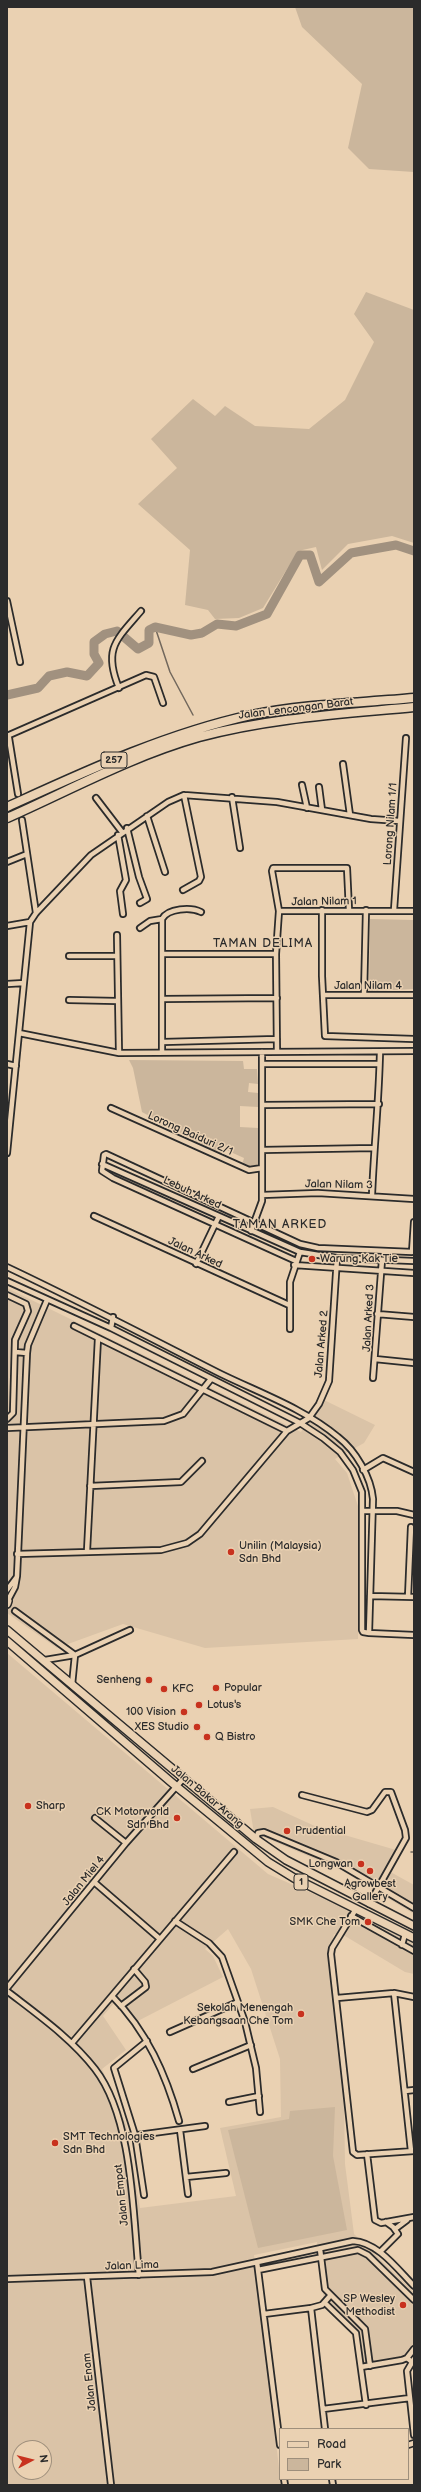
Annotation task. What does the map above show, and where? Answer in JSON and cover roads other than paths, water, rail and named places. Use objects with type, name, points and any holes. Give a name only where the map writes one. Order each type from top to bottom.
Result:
[{"type":"highway","name":"Jalan Lencongan Barat","points":[[7,807],[139,749],[211,725],[253,715],[414,698]]},
{"type":"highway","name":"Jalan Lencongan Barat","points":[[7,818],[117,768],[197,738],[282,720],[414,707]]},
{"type":"main road","name":"Jalan Bakar Arang","points":[[7,1630],[45,1660],[72,1685],[256,1839],[286,1860],[414,1926]]},
{"type":"main road","name":"Jalan Bakar Arang","points":[[7,1641],[176,1787],[271,1864],[294,1878],[414,1938]]},
{"type":"main road","points":[[395,1929],[400,1919]]},
{"type":"street","points":[[7,602],[20,662]]},
{"type":"street","points":[[119,688],[110,662],[116,642],[141,611]]},
{"type":"street","points":[[18,794],[9,738],[7,736],[146,675],[152,676],[163,703]]},
{"type":"street","name":"Lorong Nilam 1/1","points":[[394,910],[406,738]]},
{"type":"street","points":[[343,764],[350,816]]},
{"type":"street","points":[[302,785],[308,808]]},
{"type":"street","points":[[319,787],[322,810]]},
{"type":"street","points":[[7,1153],[30,922],[36,913],[91,855],[127,828],[168,802],[184,794],[232,797],[322,810],[350,816],[399,822]]},
{"type":"street","points":[[183,890],[199,881],[201,877],[184,794]]},
{"type":"street","points":[[232,797],[240,848]]},
{"type":"street","points":[[96,798],[120,834],[126,880],[120,891],[123,914]]},
{"type":"street","points":[[147,816],[165,872]]},
{"type":"street","points":[[22,820],[36,913]]},
{"type":"street","points":[[127,828],[139,876],[147,894],[147,899],[140,903]]},
{"type":"street","points":[[7,862],[27,854]]},
{"type":"street","points":[[280,911],[272,871],[276,866],[347,868],[349,910]]},
{"type":"street","points":[[140,928],[150,920],[162,919],[168,913],[191,909],[201,912]]},
{"type":"street","points":[[322,910],[322,995],[324,1032],[328,1038],[414,1039]]},
{"type":"street","points":[[364,994],[366,910]]},
{"type":"street","name":"Jalan Nilam 1","points":[[277,1052],[276,954],[280,911],[414,910]]},
{"type":"street","points":[[162,919],[162,1052]]},
{"type":"street","points":[[7,926],[30,922]]},
{"type":"street","points":[[117,936],[116,956],[119,1053]]},
{"type":"street","points":[[163,954],[276,954]]},
{"type":"street","points":[[69,956],[116,956]]},
{"type":"street","points":[[7,984],[24,983]]},
{"type":"street","name":"Jalan Nilam 4","points":[[322,995],[414,995]]},
{"type":"street","points":[[163,1000],[277,998]]},
{"type":"street","points":[[69,1000],[117,1001]]},
{"type":"street","points":[[18,1032],[119,1053],[414,1051]]},
{"type":"street","points":[[163,1042],[277,1039]]},
{"type":"street","points":[[252,1231],[261,1208],[262,1194],[262,1052]]},
{"type":"street","points":[[372,1195],[374,1148],[379,1104],[380,1052]]},
{"type":"street","points":[[7,1064],[16,1066]]},
{"type":"street","points":[[262,1064],[380,1064]]},
{"type":"street","points":[[262,1105],[379,1104]]},
{"type":"street","name":"Lorong Baiduri 2/1","points":[[111,1108],[249,1170],[262,1168]]},
{"type":"street","points":[[262,1150],[374,1148]]},
{"type":"street","points":[[414,1222],[413,1253],[309,1247],[106,1154],[102,1164],[102,1171],[113,1178],[295,1263],[336,1268],[414,1273]]},
{"type":"street","name":"Lebuh Arked","points":[[102,1164],[300,1252],[337,1258],[414,1261]]},
{"type":"street","name":"Jalan Nilam 3","points":[[262,1194],[318,1193],[372,1195],[414,1199]]},
{"type":"street","name":"Jalan Arked","points":[[94,1216],[289,1306]]},
{"type":"street","points":[[196,1264],[219,1216]]},
{"type":"street","points":[[290,1329],[290,1282],[295,1263],[300,1252]]},
{"type":"street","name":"Jalan Arked 2","points":[[17,1554],[161,1550],[187,1543],[200,1534],[287,1431],[309,1418],[319,1404],[329,1381],[337,1258]]},
{"type":"street","name":"Jalan Arked 3","points":[[373,1378],[382,1260]]},
{"type":"street","points":[[7,1267],[113,1317],[309,1418],[346,1444],[363,1470],[373,1492],[374,1511],[369,1633]]},
{"type":"street","points":[[7,1281],[111,1328],[300,1423],[323,1438],[340,1452],[353,1470],[362,1492],[364,1511],[363,1632],[414,1635]]},
{"type":"street","points":[[7,1295],[26,1304],[28,1307],[15,1340],[13,1413],[7,1418]]},
{"type":"street","points":[[7,1602],[15,1587],[17,1576],[28,1345],[47,1300]]},
{"type":"street","points":[[377,1314],[414,1317]]},
{"type":"street","points":[[111,1328],[113,1317]]},
{"type":"street","points":[[74,1326],[287,1431]]},
{"type":"street","points":[[87,1551],[98,1338]]},
{"type":"street","points":[[14,1352],[27,1353]]},
{"type":"street","points":[[375,1359],[414,1363]]},
{"type":"street","points":[[7,1428],[24,1426],[164,1421],[183,1414],[204,1390],[211,1379]]},
{"type":"street","points":[[363,1470],[383,1458],[414,1472]]},
{"type":"street","points":[[90,1486],[181,1482],[202,1461]]},
{"type":"street","points":[[364,1511],[397,1511],[414,1515]]},
{"type":"street","points":[[408,1597],[411,1526]]},
{"type":"street","points":[[7,1590],[17,1576]]},
{"type":"street","points":[[370,1596],[414,1597]]},
{"type":"street","points":[[16,1611],[75,1655]]},
{"type":"street","points":[[45,1660],[75,1655],[130,1630]]},
{"type":"street","points":[[72,1685],[75,1655]]},
{"type":"street","name":"Jalan Miel 4","points":[[7,1989],[126,1843],[184,1778]]},
{"type":"street","points":[[302,1795],[367,1812],[372,1810],[385,1792],[390,1791],[406,1834],[400,1850],[369,1904]]},
{"type":"street","points":[[95,1818],[126,1843]]},
{"type":"street","points":[[256,1839],[258,1834],[264,1832],[336,1862],[414,1908]]},
{"type":"street","points":[[72,2043],[234,1852]]},
{"type":"street","points":[[94,1882],[160,1939]]},
{"type":"street","points":[[356,1909],[332,1951],[355,2154],[412,2151],[394,1992]]},
{"type":"street","points":[[351,1916],[414,1951]]},
{"type":"street","points":[[175,1921],[216,1950],[222,1957],[251,2045],[260,2112]]},
{"type":"street","points":[[402,1945],[405,1934]]},
{"type":"street","points":[[121,2006],[146,1987],[146,1984],[134,1969]]},
{"type":"street","name":"Jalan Empat","points":[[7,1989],[72,2043],[96,2070],[105,2084],[119,2117],[123,2137],[139,2275]]},
{"type":"street","points":[[337,1998],[394,1992],[414,1997]]},
{"type":"street","points":[[112,1996],[147,2041],[167,2080],[179,2121]]},
{"type":"street","points":[[170,2032],[238,2002]]},
{"type":"street","points":[[144,2195],[135,2135],[114,2068],[147,2041]]},
{"type":"street","points":[[193,2069],[251,2045]]},
{"type":"street","points":[[404,2091],[414,2090]]},
{"type":"street","points":[[229,2102],[259,2096]]},
{"type":"street","points":[[123,2137],[205,2126]]},
{"type":"street","points":[[180,2130],[188,2194]]},
{"type":"street","points":[[367,2154],[374,2216],[378,2222],[414,2217]]},
{"type":"street","points":[[186,2177],[226,2173]]},
{"type":"street","points":[[395,2229],[404,2221],[414,2217]]},
{"type":"street","points":[[380,2252],[398,2234],[395,2229],[386,2222]]},
{"type":"street","name":"Jalan Lima","points":[[7,2279],[212,2272],[358,2241],[370,2245],[380,2252],[414,2286]]},
{"type":"street","points":[[320,2249],[325,2289],[330,2296],[365,2329],[370,2366]]},
{"type":"street","points":[[258,2270],[321,2258],[352,2250],[363,2252],[414,2300]]},
{"type":"street","points":[[257,2262],[279,2436]]},
{"type":"street","points":[[393,2279],[399,2272]]},
{"type":"street","name":"Jalan Enam","points":[[87,2276],[111,2485]]},
{"type":"street","points":[[264,2314],[311,2308],[325,2303],[330,2296]]},
{"type":"street","points":[[325,2303],[356,2333],[366,2404]]},
{"type":"street","points":[[311,2308],[325,2428]]},
{"type":"street","points":[[360,2367],[402,2360],[407,2358],[414,2349]]},
{"type":"street","points":[[407,2358],[413,2360],[407,2371],[414,2435]]},
{"type":"street","points":[[323,2409],[410,2398]]},
{"type":"waterway","points":[[7,695],[38,688],[49,676],[67,672],[87,676],[99,663],[94,654],[94,642],[105,634],[117,631],[138,649],[149,643],[149,630],[155,627],[191,635],[202,633],[217,624],[236,626],[267,614],[300,555],[310,555],[319,582],[351,553],[396,545],[414,551]]},
{"type":"waterway","points":[[155,627],[170,672],[193,715]]},
{"type":"place","name":"Warung Kak Tie","points":[[312,1259]]},
{"type":"place","name":"Unilin (Malaysia) Sdn Bhd","points":[[231,1552]]},
{"type":"place","name":"Senheng","points":[[149,1680]]},
{"type":"place","name":"Popular","points":[[216,1688]]},
{"type":"place","name":"KFC","points":[[164,1689]]},
{"type":"place","name":"Lotus's","points":[[199,1705]]},
{"type":"place","name":"100 Vision","points":[[184,1712]]},
{"type":"place","name":"XES Studio","points":[[197,1727]]},
{"type":"place","name":"Q Bistro","points":[[207,1737]]},
{"type":"place","name":"Sharp","points":[[28,1806]]},
{"type":"place","name":"CK Motorworld Sdn Bhd","points":[[177,1818]]},
{"type":"place","name":"Prudential","points":[[287,1831]]},
{"type":"place","name":"Longwan","points":[[361,1864]]},
{"type":"place","name":"Agrowbest Gallery","points":[[370,1871]]},
{"type":"place","name":"SMK Che Tom","points":[[368,1922]]},
{"type":"place","name":"Sekolah Menengah Kebangsaan Che Tom","points":[[301,2014]]},
{"type":"place","name":"SMT Technologies Sdn Bhd","points":[[55,2143]]},
{"type":"place","name":"SP Wesley Methodist","points":[[403,2305]]},
{"type":"district","name":"TAMAN DELIMA","points":[[263,944]]},
{"type":"district","name":"TAMAN ARKED","points":[[280,1225]]}]
